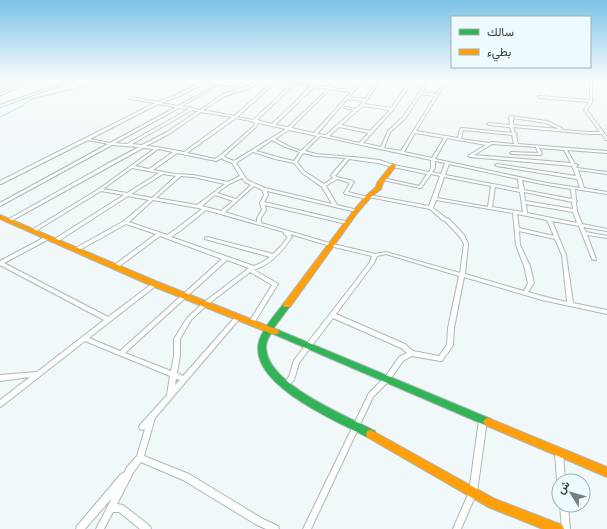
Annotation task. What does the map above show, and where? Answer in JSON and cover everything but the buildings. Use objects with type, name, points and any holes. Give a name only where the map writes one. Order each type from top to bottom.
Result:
[{"type":"street","points":[[0,183],[157,104]]},
{"type":"street","points":[[163,104],[202,110],[361,143],[447,164],[520,179],[607,193]]},
{"type":"street","points":[[0,205],[182,104]]},
{"type":"street","points":[[9,221],[108,164],[168,133],[211,104]]},
{"type":"street","points":[[184,154],[235,117],[250,104]]},
{"type":"street","points":[[88,139],[111,144],[128,144],[157,148],[216,160],[255,126],[255,121],[274,104]]},
{"type":"street","points":[[273,125],[295,104]]},
{"type":"street","points":[[234,163],[289,128],[314,104]]},
{"type":"street","points":[[315,134],[341,104]]},
{"type":"street","points":[[361,143],[396,104]]},
{"type":"street","points":[[382,148],[389,132],[404,118],[413,104]]},
{"type":"street","points":[[402,152],[432,104]]},
{"type":"street","points":[[591,104],[585,110],[607,139]]},
{"type":"street","points":[[327,136],[362,105],[392,109]]},
{"type":"street","points":[[339,106],[356,110]]},
{"type":"street","points":[[128,144],[193,109]]},
{"type":"street","points":[[516,144],[515,134],[511,126],[511,117],[547,122],[561,130]]},
{"type":"street","points":[[489,124],[589,133],[607,132]]},
{"type":"street","points":[[339,126],[371,132]]},
{"type":"street","points":[[460,138],[462,129],[515,134]]},
{"type":"street","points":[[415,132],[490,144],[516,144],[607,152]]},
{"type":"street","points":[[295,162],[320,135]]},
{"type":"street","points":[[383,179],[420,187],[428,173],[433,168],[433,160],[446,137]]},
{"type":"street","points":[[273,139],[288,148],[303,152],[379,162],[493,186],[575,201]]},
{"type":"street","points":[[490,144],[470,156],[575,166],[607,172]]},
{"type":"street","points":[[512,153],[540,154],[537,146]]},
{"type":"street","points":[[32,231],[100,190],[157,148]]},
{"type":"street","points":[[565,149],[575,166],[582,189]]},
{"type":"street","points":[[253,151],[295,162],[303,172],[324,186],[335,206]]},
{"type":"street","points":[[150,170],[176,152]]},
{"type":"street","points":[[222,156],[234,163],[246,181],[253,185],[356,211]]},
{"type":"street","points":[[336,178],[333,176],[334,174],[348,158]]},
{"type":"street","points":[[431,208],[436,199],[447,164]]},
{"type":"street","points":[[497,165],[579,178]]},
{"type":"street","points":[[394,166],[380,183],[380,188],[368,197],[356,211],[269,329],[262,347],[264,358],[275,377],[307,402],[357,426],[492,503],[558,529]]},
{"type":"street","points":[[133,167],[228,183]]},
{"type":"street","points":[[54,241],[162,173]]},
{"type":"street","points":[[76,250],[126,222],[180,175]]},
{"type":"street","points":[[198,207],[228,183],[243,176]]},
{"type":"street","points":[[324,186],[336,178],[352,182],[346,193],[431,208],[447,220],[462,236],[466,244],[462,275],[451,328],[450,345],[440,359],[411,353],[403,346],[332,315]]},
{"type":"street","points":[[520,179],[525,214]]},
{"type":"street","points":[[221,213],[230,207],[235,200],[253,185]]},
{"type":"street","points":[[490,208],[493,186]]},
{"type":"street","points":[[573,188],[576,211],[594,259]]},
{"type":"street","points":[[259,223],[259,218],[264,210],[262,204],[266,195],[264,189]]},
{"type":"street","points":[[100,190],[205,208],[332,245],[375,255],[386,253],[525,293],[607,312]]},
{"type":"street","points":[[215,194],[235,200]]},
{"type":"street","points":[[436,199],[515,212],[607,230]]},
{"type":"street","points":[[524,202],[576,211]]},
{"type":"street","points":[[262,204],[347,224]]},
{"type":"street","points":[[167,237],[205,208]]},
{"type":"street","points":[[515,212],[518,244],[527,266],[531,283],[525,293]]},
{"type":"street","points":[[0,218],[154,284],[269,329],[607,472]]},
{"type":"street","points":[[550,219],[556,238],[564,255],[570,304]]},
{"type":"street","points":[[126,222],[226,258],[252,269],[275,284],[252,322]]},
{"type":"street","points":[[516,229],[556,238]]},
{"type":"street","points":[[170,396],[177,356],[177,340],[189,319],[205,304],[252,269],[264,265],[283,247],[290,237],[285,232]]},
{"type":"street","points":[[584,233],[607,237]]},
{"type":"street","points":[[115,267],[159,234]]},
{"type":"street","points":[[0,263],[47,238]]},
{"type":"street","points":[[207,238],[273,256]]},
{"type":"street","points":[[285,385],[292,378],[296,362],[364,273],[375,255]]},
{"type":"street","points":[[121,353],[226,258]]},
{"type":"street","points":[[0,263],[109,320]]},
{"type":"street","points":[[0,404],[154,284]]},
{"type":"street","points":[[143,427],[238,317]]},
{"type":"street","points":[[85,339],[184,379]]},
{"type":"street","points":[[307,529],[371,395],[387,379],[401,359],[411,353]]},
{"type":"street","points":[[0,378],[39,374]]},
{"type":"street","points":[[80,529],[140,458],[153,416]]},
{"type":"street","points":[[458,529],[473,492],[483,420]]},
{"type":"street","points":[[559,452],[560,473]]},
{"type":"street","points":[[140,458],[186,477],[260,522],[275,529]]},
{"type":"street","points":[[100,529],[130,470]]},
{"type":"street","points":[[111,508],[120,508],[147,529]]},
{"type":"street","points":[[565,513],[566,529]]},
{"type":"waterway","points":[[0,117],[25,104]]},
{"type":"traffic: fast","points":[[287,305],[265,337],[262,348],[265,362],[275,376],[306,400],[371,434]]},
{"type":"traffic: fast","points":[[275,332],[488,422]]},
{"type":"traffic: slow","points":[[287,305],[356,211],[369,196],[379,188],[380,183],[393,166]]},
{"type":"traffic: slow","points":[[0,217],[155,284],[275,332]]},
{"type":"traffic: slow","points":[[488,422],[607,472]]},
{"type":"traffic: slow","points":[[371,434],[492,503],[558,529]]}]
